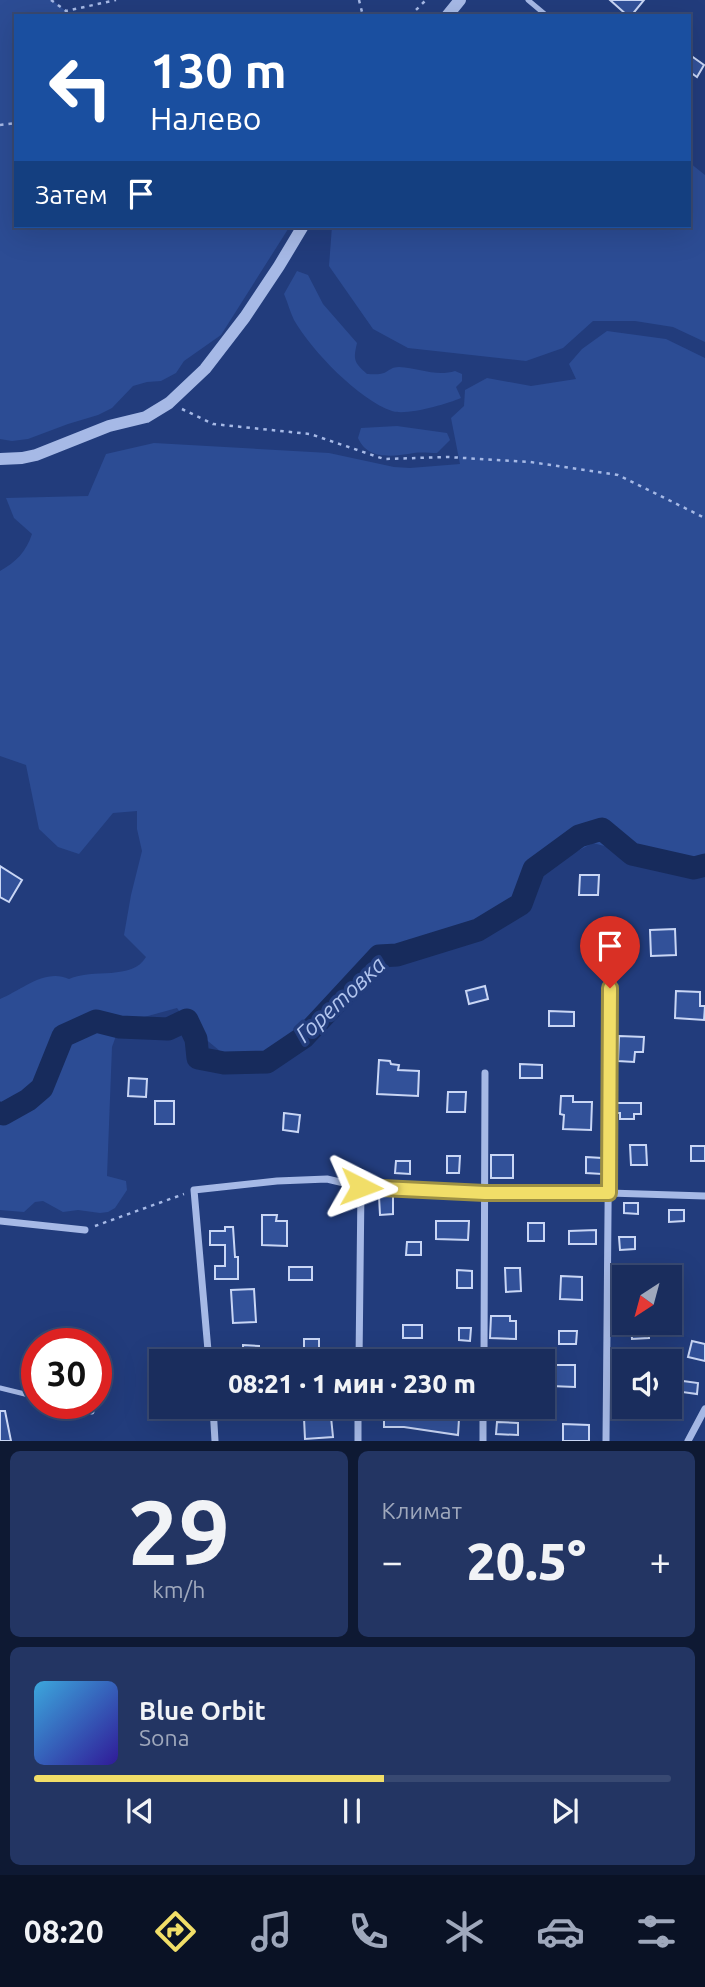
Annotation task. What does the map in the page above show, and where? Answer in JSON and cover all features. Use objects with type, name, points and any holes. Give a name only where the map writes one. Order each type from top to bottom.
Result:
[{"type":"street","points":[[449,14],[460,0]]},
{"type":"street","points":[[0,459],[36,455],[109,426],[146,417],[169,403],[205,369],[245,317],[302,228]]},
{"type":"street","points":[[606,1441],[610,988]]},
{"type":"street","points":[[484,1349],[485,1073]]},
{"type":"street","points":[[208,1349],[194,1190],[277,1181],[327,1179],[361,1187],[485,1193],[705,1196]]},
{"type":"street","points":[[359,1349],[361,1187]]},
{"type":"street","points":[[0,1221],[85,1230]]},
{"type":"street","points":[[688,1441],[705,1409]]},
{"type":"street","points":[[213,1419],[215,1441]]},
{"type":"street","points":[[358,1419],[358,1441]]},
{"type":"street","points":[[483,1419],[483,1441]]},
{"type":"lane","points":[[528,0],[545,14]]},
{"type":"lane","points":[[0,1388],[21,1393]]},
{"type":"path","points":[[51,0],[66,11],[116,0]]},
{"type":"path","points":[[412,14],[426,0]]},
{"type":"path","points":[[169,403],[212,424],[310,434],[384,459],[448,457],[517,461],[618,475],[705,518]]},
{"type":"path","points":[[85,1230],[194,1190]]},
{"type":"shaded area","points":[[0,0],[52,0],[70,14],[14,14],[14,228],[289,228],[221,335],[184,361],[176,373],[161,381],[133,386],[112,408],[98,415],[28,439],[0,439]]},
{"type":"shaded area","points":[[691,164],[705,175],[705,342],[673,327],[635,321],[593,321],[563,348],[526,361],[408,348],[373,329],[329,266],[332,228],[691,228]]},
{"type":"shaded area","points":[[297,271],[308,275],[323,304],[357,343],[356,360],[367,374],[382,374],[399,367],[434,373],[455,371],[462,374],[462,381],[456,387],[461,398],[426,409],[398,412],[365,396],[337,373],[294,320],[284,294]]},
{"type":"shaded area","points":[[607,331],[666,339],[705,358],[705,862],[663,861],[593,843],[560,860],[496,915],[454,941],[422,956],[391,946],[304,1020],[277,1050],[248,1060],[220,1051],[192,1028],[177,1008],[137,1019],[122,1019],[112,1047],[107,1176],[126,1181],[127,1190],[115,1208],[108,1212],[63,1212],[43,1201],[35,1202],[24,1212],[0,1210],[0,999],[42,978],[60,976],[69,979],[89,974],[122,972],[140,964],[146,957],[124,935],[142,851],[137,829],[137,811],[113,813],[79,854],[58,847],[39,829],[26,765],[0,756],[0,571],[20,556],[32,534],[14,518],[6,498],[88,496],[106,454],[154,443],[329,453],[394,467],[460,464],[451,418],[464,406],[465,390],[487,378],[531,386],[576,379],[569,364],[582,349]]},
{"type":"shaded area","points":[[397,426],[447,433],[450,440],[437,453],[390,456],[375,454],[362,445],[358,438],[361,428]]},
{"type":"building","points":[[610,0],[644,0],[633,14],[626,14]]},
{"type":"building","points":[[691,56],[704,65],[697,77],[691,73]]},
{"type":"building","points":[[0,866],[22,880],[9,902],[0,897]]},
{"type":"building","points":[[580,875],[599,875],[598,895],[579,895]]},
{"type":"building","points":[[675,929],[676,955],[651,956],[650,930]]},
{"type":"building","points":[[485,986],[488,999],[469,1004],[466,991]]},
{"type":"building","points":[[676,991],[700,992],[700,1006],[705,1006],[704,1020],[675,1018]]},
{"type":"building","points":[[549,1011],[574,1012],[574,1026],[549,1026]]},
{"type":"building","points":[[619,1036],[644,1037],[643,1052],[635,1052],[634,1062],[618,1061]]},
{"type":"building","points":[[379,1060],[399,1065],[398,1070],[419,1071],[418,1096],[377,1094]]},
{"type":"building","points":[[520,1064],[542,1065],[542,1078],[520,1078]]},
{"type":"building","points":[[129,1078],[147,1079],[146,1097],[128,1096]]},
{"type":"building","points":[[448,1092],[466,1092],[465,1112],[447,1112]]},
{"type":"building","points":[[561,1096],[573,1096],[573,1102],[592,1102],[591,1130],[563,1129]]},
{"type":"building","points":[[155,1101],[174,1101],[174,1124],[155,1124]]},
{"type":"building","points":[[617,1103],[641,1103],[641,1114],[634,1114],[634,1119],[620,1119]]},
{"type":"building","points":[[284,1113],[300,1115],[298,1132],[283,1130]]},
{"type":"building","points":[[630,1145],[646,1145],[647,1165],[631,1165]]},
{"type":"building","points":[[691,1146],[705,1146],[705,1161],[691,1161]]},
{"type":"building","points":[[491,1155],[513,1155],[513,1178],[491,1178]]},
{"type":"building","points":[[447,1156],[460,1156],[459,1173],[447,1173]]},
{"type":"building","points":[[586,1157],[602,1158],[602,1174],[586,1173]]},
{"type":"building","points":[[396,1161],[410,1161],[410,1174],[395,1173]]},
{"type":"building","points":[[379,1196],[393,1196],[393,1214],[380,1215]]},
{"type":"building","points":[[624,1203],[638,1203],[638,1214],[624,1213]]},
{"type":"building","points":[[669,1210],[684,1210],[684,1221],[669,1222]]},
{"type":"building","points":[[262,1215],[277,1215],[276,1221],[287,1221],[287,1246],[262,1245]]},
{"type":"building","points":[[436,1221],[469,1221],[468,1240],[436,1239]]},
{"type":"building","points":[[528,1223],[544,1223],[544,1241],[528,1241]]},
{"type":"building","points":[[225,1227],[233,1227],[235,1257],[238,1257],[238,1279],[215,1279],[215,1266],[225,1266],[225,1245],[210,1245],[210,1231],[225,1231]]},
{"type":"building","points":[[596,1230],[596,1244],[569,1244],[569,1231]]},
{"type":"building","points":[[619,1237],[635,1237],[635,1249],[620,1250]]},
{"type":"building","points":[[407,1242],[421,1242],[421,1255],[406,1255]]},
{"type":"building","points":[[289,1267],[312,1267],[312,1280],[289,1280]]},
{"type":"building","points":[[505,1268],[520,1268],[521,1291],[506,1292]]},
{"type":"building","points":[[457,1270],[472,1271],[472,1288],[457,1288]]},
{"type":"building","points":[[561,1276],[582,1277],[582,1300],[560,1299]]},
{"type":"building","points":[[254,1289],[256,1322],[233,1323],[231,1290]]},
{"type":"building","points":[[491,1316],[510,1316],[510,1321],[516,1321],[516,1339],[490,1338]]},
{"type":"building","points":[[403,1325],[422,1325],[422,1338],[403,1338]]},
{"type":"building","points":[[459,1328],[471,1328],[470,1341],[459,1340]]},
{"type":"building","points":[[559,1331],[577,1331],[576,1344],[559,1344]]},
{"type":"building","points":[[632,1335],[649,1335],[649,1338],[632,1339]]},
{"type":"building","points":[[304,1339],[319,1339],[319,1349],[304,1349]]},
{"type":"building","points":[[692,1341],[705,1344],[705,1361],[688,1357]]},
{"type":"building","points":[[243,1345],[259,1346],[259,1349],[243,1349]]},
{"type":"building","points":[[555,1365],[575,1365],[575,1387],[555,1386]]},
{"type":"building","points":[[683,1381],[698,1383],[697,1394],[682,1392]]},
{"type":"building","points":[[0,1411],[5,1411],[11,1441],[0,1441]]},
{"type":"building","points":[[304,1419],[331,1419],[333,1437],[305,1439]]},
{"type":"building","points":[[384,1419],[459,1419],[458,1435],[404,1427],[384,1427]]},
{"type":"building","points":[[497,1422],[518,1423],[518,1435],[496,1434]]},
{"type":"building","points":[[563,1424],[589,1425],[589,1441],[563,1441]]},
{"type":"waterway","name":"Горетовка","points":[[0,1113],[3,1114],[28,1100],[42,1088],[63,1036],[96,1021],[120,1027],[168,1029],[187,1020],[196,1039],[198,1058],[224,1063],[267,1062],[304,1037],[379,956],[397,955],[478,930],[521,904],[534,869],[579,836],[602,829],[632,854],[694,868],[705,865]]},
{"type":"route","points":[[361,1187],[485,1193],[609,1193],[610,988]]}]
